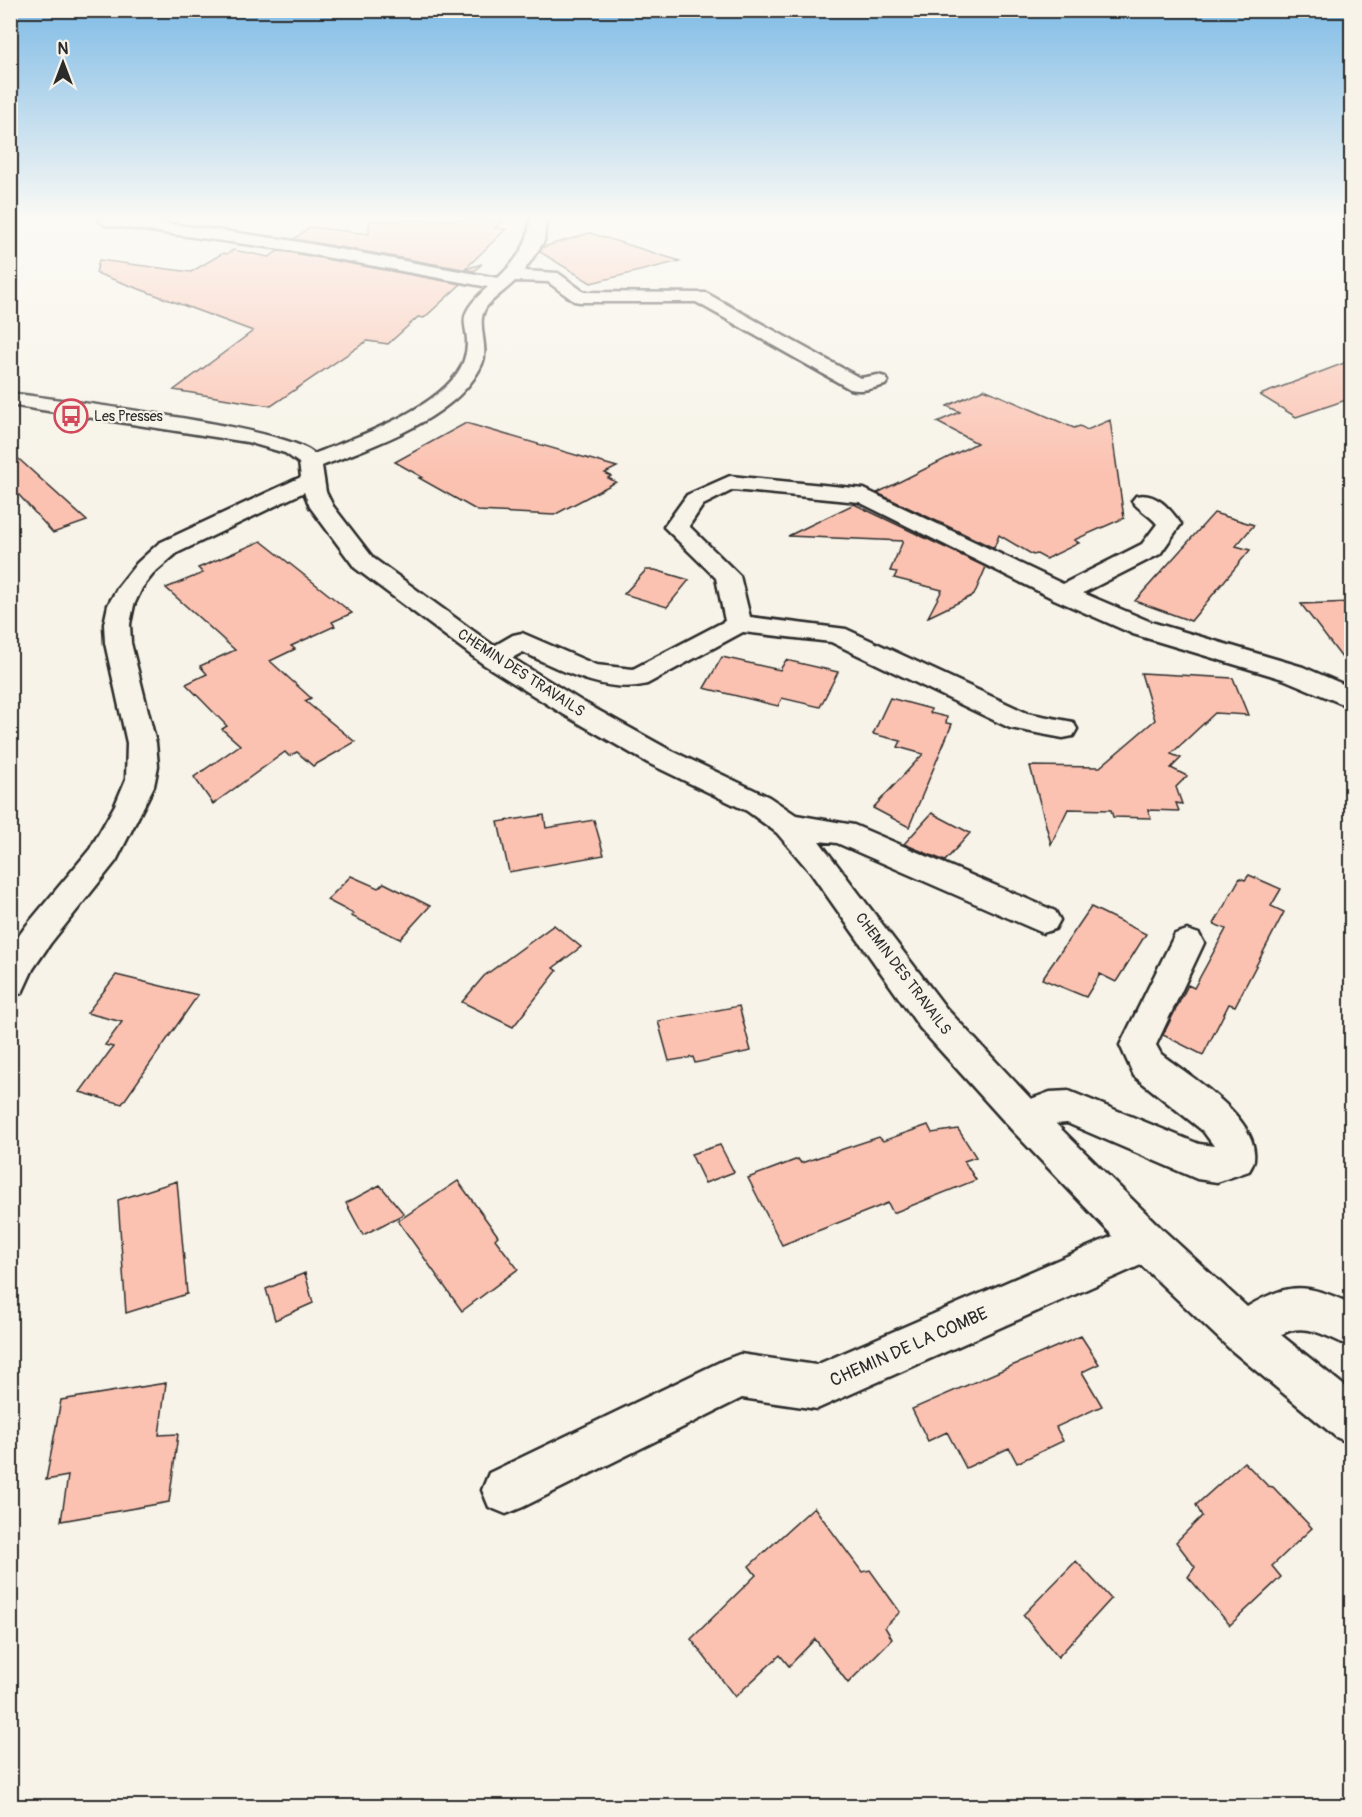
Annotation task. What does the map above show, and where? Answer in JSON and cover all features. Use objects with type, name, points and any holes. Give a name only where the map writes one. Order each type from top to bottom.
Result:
[{"type":"street","points":[[10,983],[19,960],[100,860],[128,811],[142,774],[142,741],[116,633],[117,613],[126,591],[149,563],[168,548],[406,420],[451,393],[463,380],[473,363],[477,346],[473,325],[478,305]]},
{"type":"street","points":[[714,305],[857,385],[878,381]]},
{"type":"street","points":[[10,399],[249,436],[293,448],[304,455],[311,472]]},
{"type":"street","name":"CHEMIN DES TRAVAILS","points":[[311,472],[322,507],[364,563],[493,658],[573,708],[658,756],[758,804],[788,825],[822,865],[933,1018],[1025,1118],[1146,1242],[1245,1334],[1352,1421]]},
{"type":"street","points":[[739,624],[728,576],[676,527],[695,500],[730,483],[864,496],[1063,594],[1142,628],[1293,673],[1352,699]]},
{"type":"street","points":[[1063,594],[1151,549],[1170,524],[1158,510],[1144,501]]},
{"type":"street","points":[[493,658],[522,641],[590,673],[636,678],[739,624],[837,635],[1020,721],[1063,729]]},
{"type":"street","name":"CHEMIN DES TRAVAILS","points":[[788,825],[843,832],[1043,920]]},
{"type":"street","points":[[1025,1118],[1050,1108],[1070,1107],[1197,1161],[1217,1164],[1235,1159],[1232,1140],[1216,1119],[1147,1065],[1138,1045],[1187,943]]},
{"type":"street","name":"CHEMIN DE LA COMBE","points":[[506,1490],[740,1376],[817,1387],[1146,1242]]},
{"type":"street","points":[[1245,1334],[1270,1315],[1291,1307],[1322,1311],[1352,1326]]},
{"type":"building","points":[[182,305],[438,305],[424,318],[418,317],[388,344],[367,341],[271,406],[174,390],[253,331]]},
{"type":"building","points":[[1352,360],[1352,398],[1296,417],[1260,395]]},
{"type":"building","points":[[984,389],[1074,428],[1080,426],[1087,430],[1110,420],[1124,518],[1074,540],[1079,543],[1046,559],[1037,554],[1033,555],[999,535],[994,548],[877,493],[977,443],[937,422],[960,412],[947,406]]},
{"type":"building","points":[[466,423],[617,467],[605,473],[611,476],[608,478],[616,482],[554,515],[478,511],[395,462]]},
{"type":"building","points":[[10,451],[87,521],[53,533],[10,485]]},
{"type":"building","points":[[854,504],[986,567],[974,595],[928,617],[942,590],[894,578],[897,572],[890,571],[903,541],[788,536]]},
{"type":"building","points":[[1214,513],[1254,525],[1236,546],[1250,550],[1191,621],[1135,601]]},
{"type":"building","points":[[261,541],[352,613],[332,622],[335,626],[291,646],[295,649],[270,661],[311,698],[305,701],[355,742],[313,766],[297,752],[289,756],[285,752],[213,804],[194,777],[240,745],[222,729],[227,726],[186,684],[207,674],[200,666],[235,650],[166,588],[203,573],[198,568]]},
{"type":"building","points":[[646,570],[655,570],[689,580],[667,607],[624,594]]},
{"type":"building","points":[[1352,602],[1352,671],[1301,604]]},
{"type":"building","points":[[722,657],[780,670],[786,660],[838,672],[820,707],[782,698],[778,706],[704,688]]},
{"type":"building","points":[[1141,673],[1233,678],[1248,715],[1215,713],[1171,754],[1181,758],[1171,768],[1187,776],[1176,787],[1182,804],[1176,803],[1179,811],[1148,810],[1151,818],[1113,817],[1111,810],[1068,809],[1051,844],[1030,766],[1100,767],[1155,720]]},
{"type":"building","points":[[890,698],[931,709],[930,713],[947,717],[946,723],[952,724],[909,827],[873,808],[923,754],[898,747],[901,741],[873,734]]},
{"type":"building","points":[[932,813],[970,833],[945,861],[904,844]]},
{"type":"building","points":[[544,815],[546,828],[594,820],[604,855],[509,872],[498,822]]},
{"type":"building","points":[[1249,875],[1281,889],[1271,906],[1284,912],[1235,1006],[1229,1004],[1203,1055],[1163,1035],[1188,985],[1194,988],[1226,929],[1214,924],[1240,878],[1245,880]]},
{"type":"building","points":[[351,876],[378,888],[384,883],[430,906],[400,939],[351,916],[354,914],[327,900]]},
{"type":"building","points":[[1091,907],[1146,934],[1116,982],[1100,974],[1086,997],[1042,979]]},
{"type":"building","points":[[554,925],[581,947],[553,968],[557,971],[513,1027],[462,1002],[484,976]]},
{"type":"building","points":[[116,975],[198,995],[122,1104],[80,1092],[113,1047],[105,1045],[122,1022],[87,1013]]},
{"type":"building","points":[[739,1006],[751,1051],[695,1063],[693,1057],[669,1061],[658,1021]]},
{"type":"building","points":[[928,1125],[932,1133],[958,1129],[976,1157],[964,1161],[976,1180],[893,1213],[888,1203],[782,1245],[748,1178],[798,1159],[801,1163],[879,1137],[883,1141]]},
{"type":"building","points":[[720,1145],[734,1172],[705,1183],[691,1154]]},
{"type":"building","points":[[177,1181],[187,1294],[126,1313],[118,1200]]},
{"type":"building","points":[[458,1181],[498,1236],[495,1239],[518,1269],[462,1311],[398,1221]]},
{"type":"building","points":[[380,1185],[404,1214],[363,1235],[346,1203]]},
{"type":"building","points":[[305,1273],[313,1303],[275,1320],[266,1289]]},
{"type":"building","points":[[1081,1336],[1099,1364],[1082,1372],[1102,1406],[1056,1427],[1063,1441],[1017,1463],[1009,1448],[966,1468],[947,1432],[928,1441],[912,1409]]},
{"type":"building","points":[[166,1383],[159,1435],[178,1434],[169,1502],[61,1521],[68,1476],[46,1480],[61,1400]]},
{"type":"building","points":[[1244,1462],[1268,1486],[1273,1487],[1312,1528],[1272,1566],[1281,1577],[1230,1625],[1188,1577],[1195,1567],[1176,1542],[1202,1516],[1196,1505]]},
{"type":"building","points":[[814,1507],[862,1572],[870,1570],[900,1612],[885,1627],[892,1639],[848,1683],[815,1639],[789,1666],[780,1655],[735,1697],[691,1639],[756,1575],[749,1566]]},
{"type":"building","points":[[1076,1561],[1111,1599],[1058,1657],[1023,1615]]},
{"type":"place","name":"Les Presses","points":[[71,416]]}]
